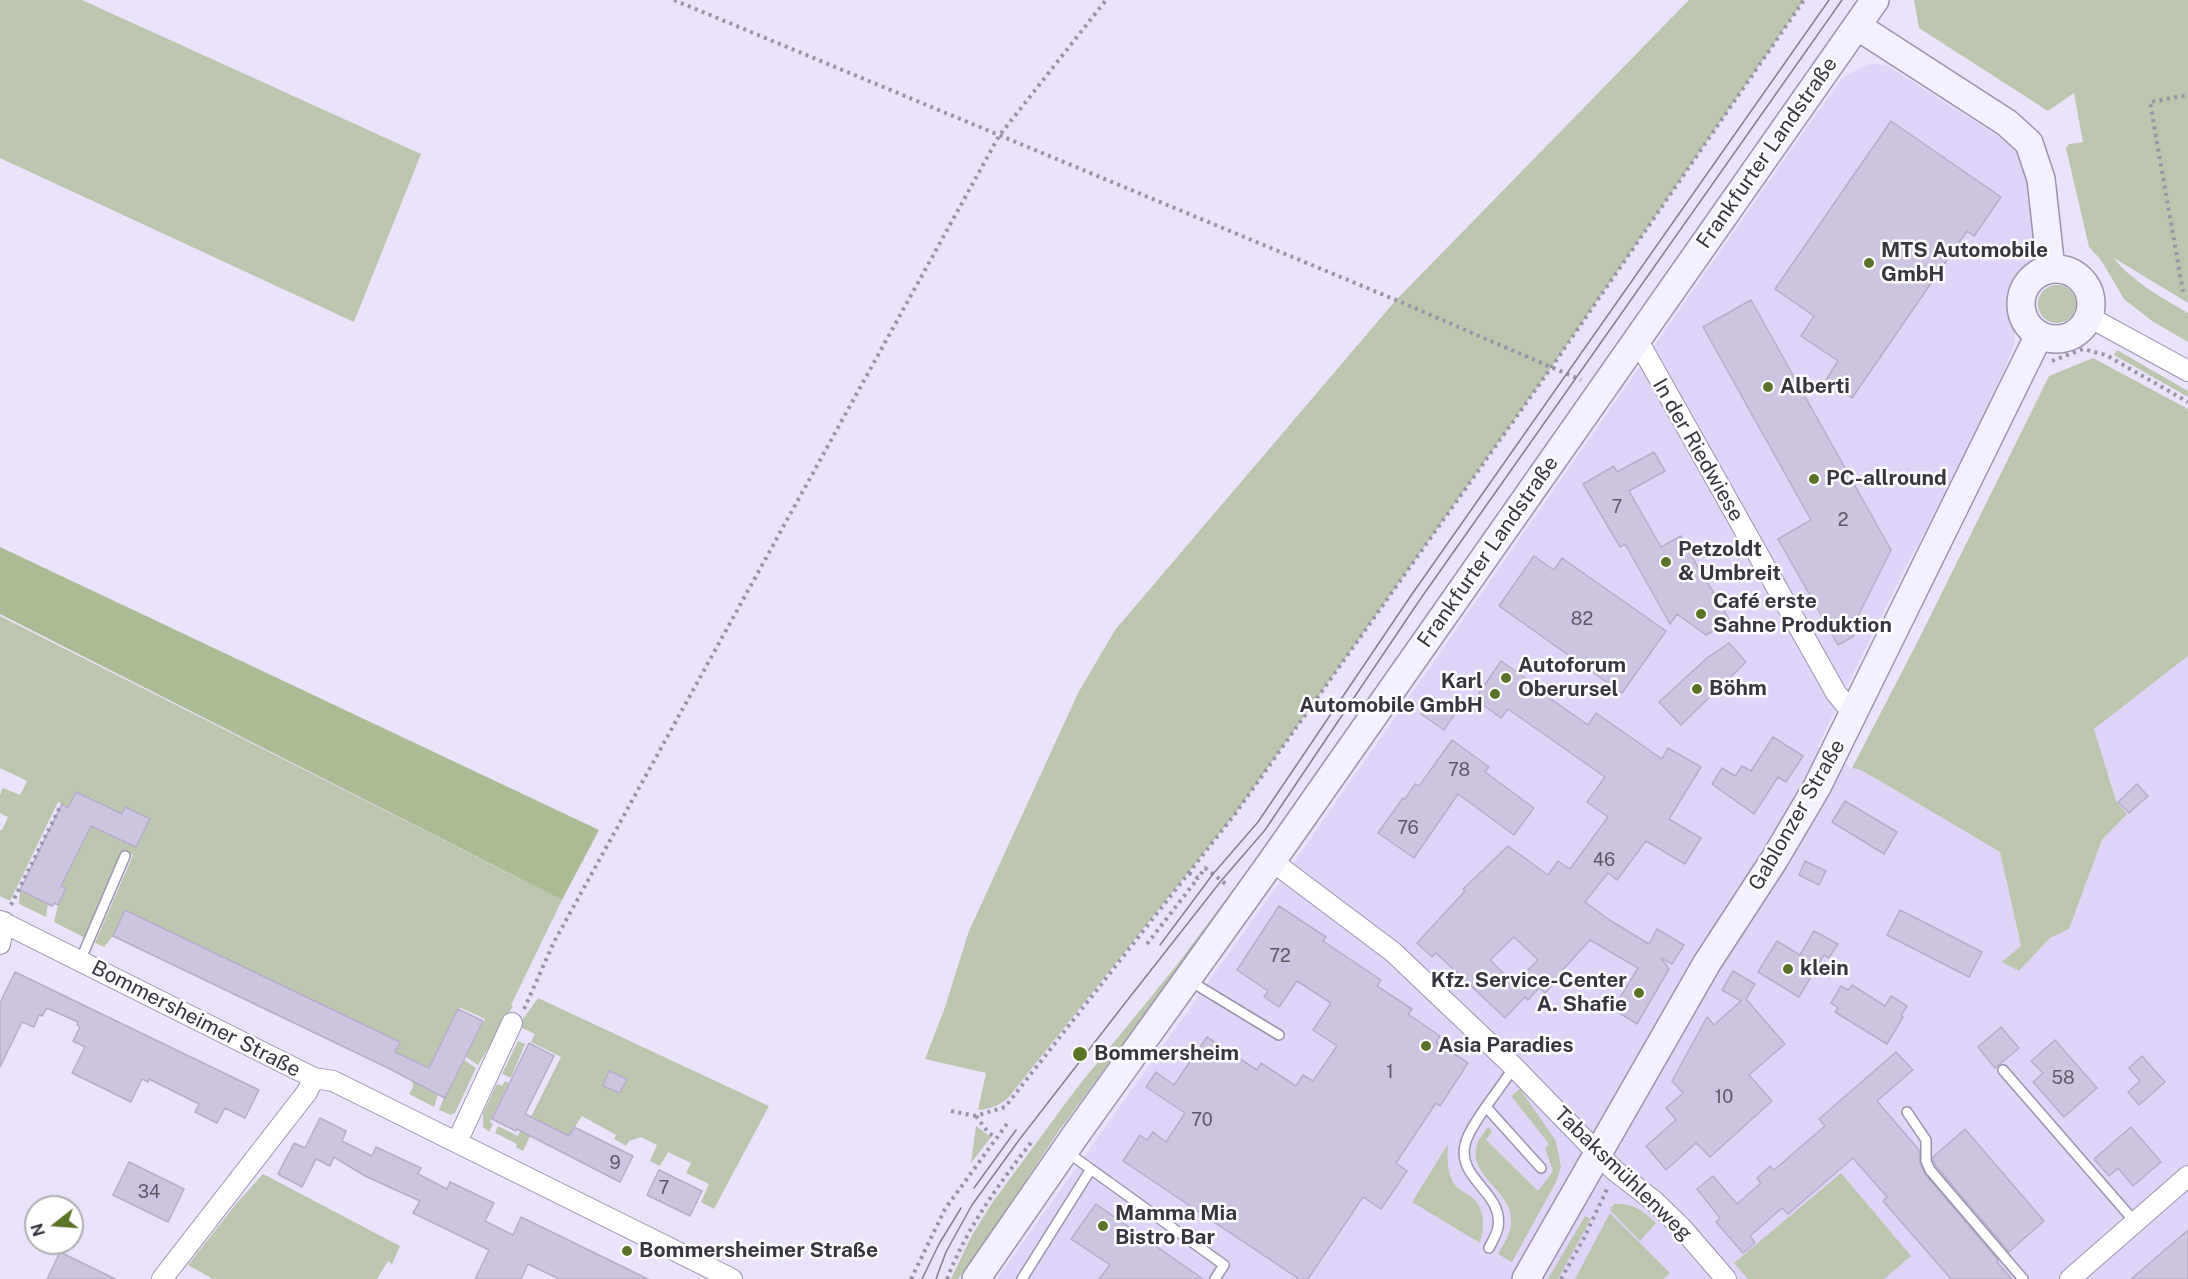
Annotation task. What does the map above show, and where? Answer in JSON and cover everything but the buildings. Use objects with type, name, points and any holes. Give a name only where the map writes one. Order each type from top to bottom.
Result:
[{"type":"main road","name":"Frankfurter Landstraße","points":[[976,1279],[1875,0]]},
{"type":"main road","points":[[1857,26],[2007,123],[2029,143],[2041,179],[2051,269]]},
{"type":"main road","points":[[2051,269],[2073,273],[2086,284],[2092,301],[2089,317],[2080,331],[2067,338],[2049,338],[2039,335],[2025,321],[2021,302],[2024,291],[2032,278],[2041,272],[2051,269]]},
{"type":"main road","name":"Gablonzer Straße","points":[[1526,1279],[1707,963],[1813,795],[2039,335]]},
{"type":"street","points":[[2089,317],[2188,371]]},
{"type":"street","name":"In der Riedwiese","points":[[1637,339],[1836,693],[1845,704],[1856,711]]},
{"type":"street","name":"Tabaksmühlenweg","points":[[1272,861],[1393,952],[1514,1067],[1614,1170],[1654,1201],[1726,1279]]},
{"type":"street","points":[[0,944],[2,922]]},
{"type":"street","name":"Bommersheimer Straße","points":[[2,922],[314,1078],[333,1081],[732,1279]]},
{"type":"street","points":[[457,1142],[512,1023]]},
{"type":"street","points":[[162,1279],[307,1092],[314,1078]]},
{"type":"street","points":[[2075,1277],[2188,1176]]},
{"type":"lane","points":[[80,961],[125,856]]},
{"type":"lane","points":[[1188,980],[1279,1035]]},
{"type":"lane","points":[[1489,1248],[1498,1228],[1498,1209],[1489,1193],[1472,1176],[1466,1163],[1464,1147],[1468,1134],[1514,1067]]},
{"type":"lane","points":[[2003,1070],[2135,1222]]},
{"type":"lane","points":[[1487,1108],[1541,1168]]},
{"type":"lane","points":[[1907,1112],[1926,1140],[1926,1161],[1930,1170],[2023,1279]]},
{"type":"lane","points":[[1065,1150],[1224,1265],[1215,1279]]},
{"type":"lane","points":[[1022,1279],[1091,1169]]},
{"type":"path","points":[[674,0],[1396,300],[1601,391]]},
{"type":"path","points":[[512,1023],[523,1012],[554,942],[999,136],[1106,0]]},
{"type":"path","points":[[951,1111],[976,1116],[1005,1107],[1242,804],[1551,368],[1804,0]]},
{"type":"path","points":[[2183,292],[2150,102],[2188,95]]},
{"type":"path","points":[[2049,366],[2053,360],[2083,349],[2106,355],[2188,402]]},
{"type":"path","points":[[2,922],[61,805]]},
{"type":"path","points":[[1146,944],[1205,868],[1230,888],[1235,881],[1250,891]]},
{"type":"path","points":[[1189,873],[1198,878]]},
{"type":"path","points":[[976,1116],[988,1132],[996,1138]]},
{"type":"path","points":[[911,1279],[945,1209],[1009,1121]]},
{"type":"path","points":[[947,1279],[967,1233],[1033,1140]]},
{"type":"shaded area","points":[[1871,64],[1886,65],[2008,142],[2022,157],[2029,172],[2036,232],[2031,261],[2017,283],[2014,297],[2016,330],[2013,347],[2005,368],[1961,469],[1907,564],[1817,747],[1852,768],[1880,781],[2000,852],[2021,946],[2019,971],[2050,938],[2069,929],[2102,840],[2127,814],[2116,801],[2093,729],[2188,656],[2188,1279],[997,1279],[1294,862],[1841,80],[1854,71]]},
{"type":"green space","points":[[0,0],[82,0],[421,154],[354,322],[0,158]]},
{"type":"green space","points":[[1689,0],[1804,0],[1551,368],[1235,814],[1008,1098],[994,1107],[978,1110],[986,1073],[925,1059],[944,1010],[969,931],[1078,693],[1115,630],[1396,300]]},
{"type":"green space","points":[[1914,0],[2188,0],[2188,303],[2114,258],[2139,282],[2188,313],[2188,342],[2152,321],[2124,299],[2101,260],[2089,247],[2066,148],[2069,144],[2083,142],[2074,93],[2048,111],[1919,28]]},
{"type":"green space","points":[[2057,285],[2064,286],[2070,291],[2075,297],[2075,311],[2070,317],[2064,322],[2057,323],[2050,322],[2044,317],[2039,311],[2038,304],[2039,297],[2044,291],[2050,286]]},
{"type":"green space","points":[[2117,350],[2188,391],[2188,397],[2114,355]]},
{"type":"green space","points":[[2093,358],[2188,409],[2188,656],[2094,729],[2116,801],[2127,814],[2102,840],[2069,929],[2050,938],[2019,971],[2002,962],[2021,946],[2000,852],[1880,781],[1852,768],[1920,637],[2049,376]]},
{"type":"green space","points":[[0,547],[599,830],[562,900],[0,614]]},
{"type":"green space","points":[[0,616],[562,900],[511,1005],[513,1006],[478,1065],[465,1056],[485,1019],[461,1008],[458,1009],[420,1085],[438,1095],[434,1107],[409,1094],[413,1087],[412,1080],[420,1064],[395,1052],[400,1042],[125,910],[113,936],[104,947],[95,943],[133,855],[124,851],[87,939],[54,922],[58,905],[66,889],[61,886],[94,821],[98,803],[77,792],[68,808],[58,802],[10,901],[0,896],[0,830],[8,817],[0,813],[0,795],[3,788],[20,795],[27,781],[0,768]]},
{"type":"green space","points":[[1235,887],[1236,890],[1058,1132],[985,1242],[958,1279],[951,1279],[971,1237],[992,1203],[1076,1089],[1176,966]]},
{"type":"green space","points":[[20,890],[48,903],[46,917],[19,904]]},
{"type":"green space","points":[[538,998],[769,1106],[714,1209],[701,1202],[709,1184],[686,1173],[691,1163],[668,1152],[660,1166],[650,1161],[657,1145],[641,1137],[629,1141],[626,1146],[614,1139],[616,1135],[582,1116],[569,1136],[531,1117],[561,1057],[531,1042],[535,1034],[518,1026]]},
{"type":"green space","points":[[518,1041],[525,1044],[511,1078],[502,1074]]},
{"type":"green space","points":[[464,1060],[476,1068],[455,1113],[451,1115],[439,1110]]},
{"type":"green space","points":[[505,1081],[509,1083],[490,1122],[493,1124],[489,1132],[483,1127],[483,1113],[497,1084],[502,1086]]},
{"type":"green space","points":[[1520,1089],[1556,1141],[1561,1167],[1556,1182],[1512,1262],[1498,1254],[1509,1232],[1510,1212],[1499,1192],[1483,1174],[1476,1154],[1478,1142],[1488,1127],[1492,1131],[1486,1140],[1538,1191],[1553,1171],[1545,1148],[1549,1144],[1511,1096]]},
{"type":"green space","points":[[527,1116],[537,1121],[523,1151],[516,1147],[517,1144],[495,1133],[498,1126],[518,1136]]},
{"type":"green space","points":[[976,1126],[991,1137],[971,1163]]},
{"type":"green space","points":[[1448,1144],[1448,1165],[1452,1181],[1474,1199],[1481,1209],[1483,1226],[1480,1243],[1412,1202]]},
{"type":"green space","points":[[1841,1173],[1911,1256],[1884,1279],[1748,1279],[1734,1263]]},
{"type":"green space","points":[[263,1174],[400,1246],[392,1264],[388,1261],[377,1279],[213,1279],[188,1265]]},
{"type":"green space","points":[[1614,1204],[1637,1208],[1656,1223],[1640,1241],[1610,1210]]},
{"type":"green space","points":[[1610,1213],[1670,1273],[1663,1279],[1575,1279]]},
{"type":"green space","points":[[1585,1216],[1591,1219],[1558,1279],[1548,1279]]},
{"type":"tram line","points":[[1160,945],[1213,874],[1258,822],[1410,597],[1829,0]]},
{"type":"tram line","points":[[936,1279],[946,1252],[972,1205],[1122,1007],[1221,881],[1265,830],[1419,601],[1842,0]]},
{"type":"tram line","points":[[974,1188],[1016,1130]]},
{"type":"tram line","points":[[922,1279],[939,1244],[961,1208]]},
{"type":"place","name":"MTS Automobile GmbH","points":[[1869,263]]},
{"type":"place","name":"Alberti","points":[[1768,387]]},
{"type":"place","name":"PC-allround","points":[[1814,479]]},
{"type":"place","name":"Petzoldt & Umbreit","points":[[1666,562]]},
{"type":"place","name":"Café erste Sahne Produktion","points":[[1701,614]]},
{"type":"place","name":"Autoforum Oberursel","points":[[1506,678]]},
{"type":"place","name":"Böhm","points":[[1697,689]]},
{"type":"place","name":"Karl Automobile GmbH","points":[[1495,694]]},
{"type":"place","name":"klein","points":[[1788,969]]},
{"type":"place","name":"Kfz. Service-Center A. Shafie","points":[[1639,993]]},
{"type":"place","name":"Asia Paradies","points":[[1426,1046]]},
{"type":"place","name":"Bommersheim","points":[[1080,1054]]},
{"type":"place","name":"Mamma Mia Bistro Bar","points":[[1103,1226]]},
{"type":"place","name":"Bommersheimer Straße","points":[[627,1251]]}]
